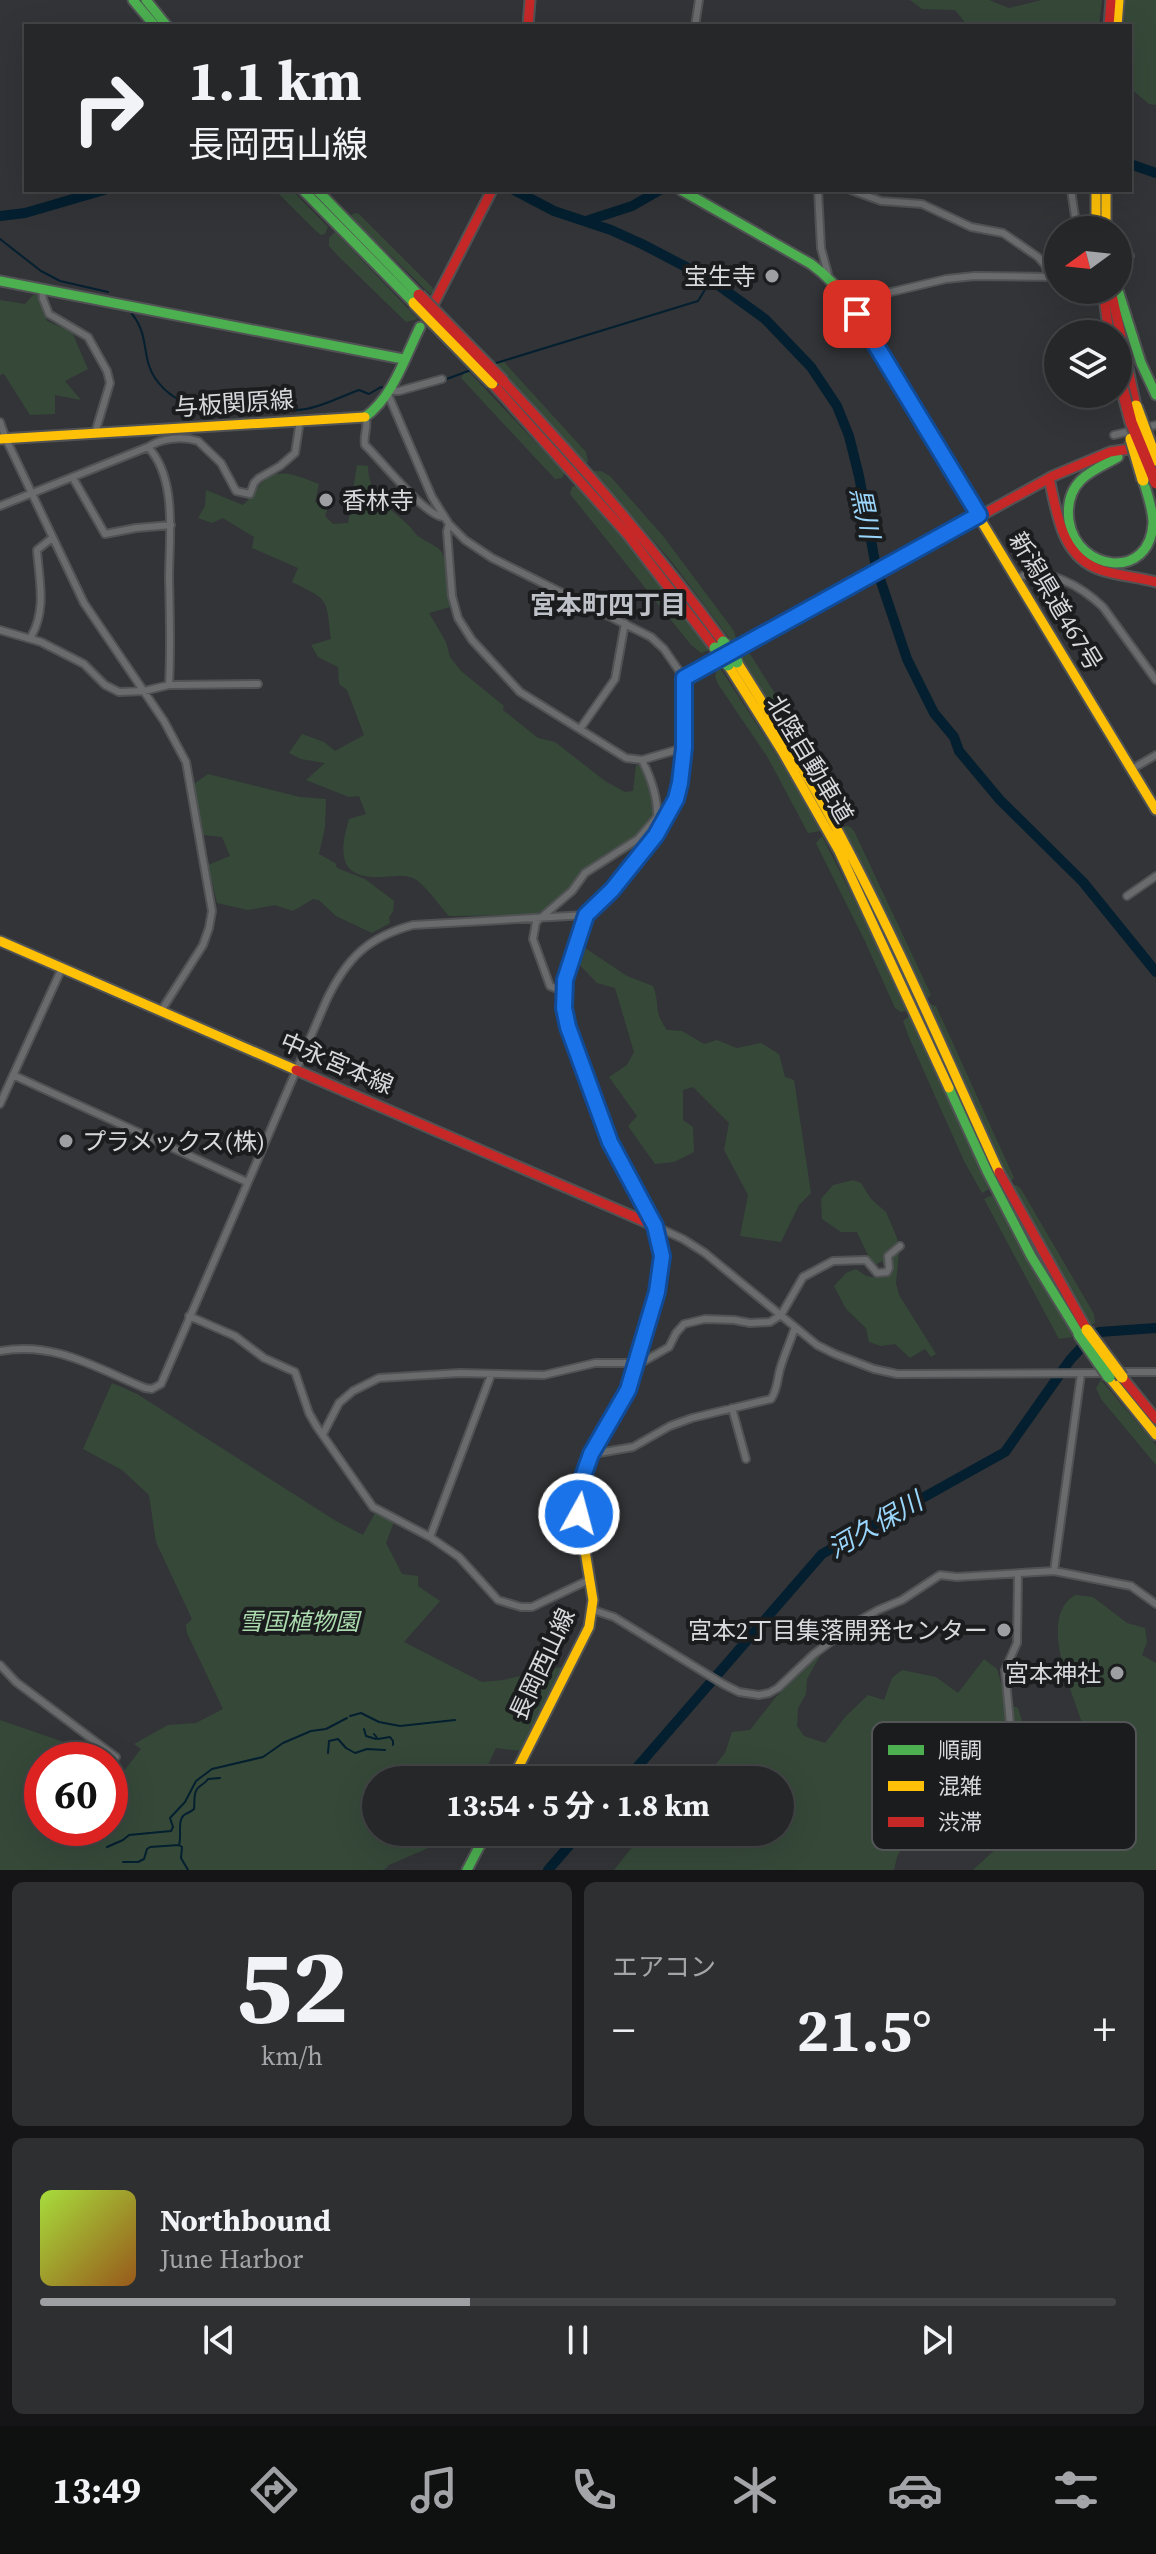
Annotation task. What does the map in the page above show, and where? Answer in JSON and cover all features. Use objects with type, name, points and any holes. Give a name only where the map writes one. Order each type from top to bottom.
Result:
[{"type":"main road","points":[[133,0],[153,24]]},
{"type":"main road","points":[[146,0],[165,24]]},
{"type":"main road","points":[[528,24],[530,0]]},
{"type":"main road","points":[[1109,24],[1111,0]]},
{"type":"main road","points":[[1117,24],[1119,0]]},
{"type":"main road","name":"北陸自動車道","points":[[305,192],[498,382],[679,581],[719,645],[791,747],[881,915],[1026,1226],[1083,1332],[1156,1435]]},
{"type":"main road","name":"北陸自動車道","points":[[319,192],[416,299]]},
{"type":"main road","name":"新潟県道467号","points":[[685,192],[800,257],[829,277],[849,302],[1156,810]]},
{"type":"main road","points":[[1096,192],[1096,216]]},
{"type":"main road","points":[[1105,216],[1106,192]]},
{"type":"main road","points":[[434,303],[490,193]]},
{"type":"main road","points":[[0,281],[403,359]]},
{"type":"main road","points":[[1116,304],[1156,395]]},
{"type":"main road","points":[[1116,304],[1136,406],[1154,454]]},
{"type":"main road","points":[[366,417],[375,410],[387,391],[420,327]]},
{"type":"main road","points":[[1118,457],[1084,477],[1070,498],[1068,511],[1074,539],[1085,554],[1120,564],[1135,559],[1146,549],[1153,521],[1123,408]]},
{"type":"main road","points":[[1127,408],[1156,483]]},
{"type":"main road","name":"与板関原線","points":[[3,439],[366,417]]},
{"type":"main road","points":[[684,678],[1051,477],[1110,452],[1154,454]]},
{"type":"main road","points":[[1051,477],[1118,457],[1154,454]]},
{"type":"main road","points":[[1051,477],[1063,534],[1080,559],[1094,567],[1156,582]]},
{"type":"main road","name":"長岡西山線","points":[[519,1766],[584,1638],[593,1610],[591,1579],[579,1514],[581,1482],[591,1454],[628,1390],[657,1292],[661,1268],[662,1248],[655,1226],[610,1142],[571,1040],[563,991],[570,959],[586,915],[612,890],[666,820],[680,783],[684,748],[684,678]]},
{"type":"main road","name":"中永宮本線","points":[[0,941],[655,1226]]},
{"type":"main road","name":"北陸自動車道","points":[[1115,1377],[1156,1419]]},
{"type":"main road","points":[[467,1870],[480,1846]]},
{"type":"street","points":[[695,24],[699,0]]},
{"type":"street","points":[[818,192],[821,248],[829,277]]},
{"type":"street","points":[[856,192],[881,201],[922,204],[971,227],[1003,233],[1044,264]]},
{"type":"street","points":[[1071,192],[1075,216]]},
{"type":"street","points":[[849,302],[946,279],[1044,277]]},
{"type":"street","points":[[42,289],[49,314],[88,337],[107,371],[110,383],[95,433]]},
{"type":"street","points":[[387,391],[399,391],[442,379]]},
{"type":"street","points":[[387,391],[432,497],[449,524],[481,552],[651,637],[664,649],[684,678]]},
{"type":"street","points":[[366,417],[365,445],[415,498],[433,514],[443,517]]},
{"type":"street","points":[[0,506],[168,440],[198,441],[221,463],[236,491],[250,494],[259,478],[295,453],[300,421]]},
{"type":"street","points":[[0,422],[3,439],[34,494],[84,603],[164,721],[186,762],[212,904],[207,937],[161,1011]]},
{"type":"street","points":[[1114,435],[1156,425]]},
{"type":"street","points":[[148,447],[163,474],[171,525],[169,685]]},
{"type":"street","points":[[73,478],[105,534],[171,525]]},
{"type":"street","points":[[449,524],[447,543],[452,596],[464,628],[520,692],[626,758],[642,760],[684,748]]},
{"type":"street","points":[[31,637],[38,625],[41,609],[37,550],[52,538]]},
{"type":"street","points":[[1017,578],[1044,574],[1060,579],[1093,598],[1103,607],[1156,680]]},
{"type":"street","points":[[580,729],[615,679],[625,623]]},
{"type":"street","points":[[0,630],[31,637],[84,664],[112,689],[125,692],[169,685],[258,684]]},
{"type":"street","points":[[1132,769],[1156,755]]},
{"type":"street","points":[[563,991],[550,986],[538,955],[533,939],[539,919],[572,891],[585,873],[638,839],[657,817],[656,801],[642,760]]},
{"type":"street","points":[[1127,896],[1156,876]]},
{"type":"street","points":[[0,1351],[23,1348],[55,1351],[152,1389],[161,1384],[296,1069],[342,971],[364,947],[390,932],[413,925],[586,915]]},
{"type":"street","points":[[0,1104],[62,968]]},
{"type":"street","points":[[13,1075],[247,1182]]},
{"type":"street","points":[[655,1226],[693,1245],[824,1349],[887,1373],[1156,1372]]},
{"type":"street","points":[[323,1434],[339,1403],[353,1391],[379,1378],[460,1373],[544,1375],[595,1363],[648,1361],[663,1352],[684,1324],[705,1319],[764,1323],[781,1315],[803,1277],[829,1263],[842,1260],[866,1260],[874,1271],[882,1274],[889,1268],[888,1256],[900,1246]]},
{"type":"street","points":[[189,1316],[235,1336],[264,1358],[295,1372],[309,1413],[373,1507],[430,1537],[459,1557],[493,1596],[521,1607],[532,1607],[591,1579]]},
{"type":"street","points":[[591,1454],[633,1447],[670,1426],[771,1399],[795,1327]]},
{"type":"street","points":[[1054,1571],[1081,1374]]},
{"type":"street","points":[[430,1537],[491,1375]]},
{"type":"street","points":[[732,1408],[746,1459]]},
{"type":"street","points":[[593,1610],[614,1617],[717,1680],[745,1693],[769,1693],[860,1620],[902,1600],[940,1575],[957,1577],[1054,1571],[1131,1586],[1156,1604]]},
{"type":"street","points":[[1010,1722],[1005,1670],[1017,1643],[1018,1574]]},
{"type":"street","points":[[0,1665],[16,1682],[96,1742]]},
{"type":"green space","points":[[910,0],[989,0],[1009,8],[1042,0],[1102,0],[1099,24],[966,24],[955,10],[922,9]]},
{"type":"green space","points":[[1125,0],[1156,0],[1156,105],[1149,104],[1132,90],[1132,24],[1124,24]]},
{"type":"green space","points":[[277,192],[294,192],[328,227],[325,234],[316,231]]},
{"type":"green space","points":[[355,213],[433,288],[433,292],[430,294],[350,216]]},
{"type":"green space","points":[[335,232],[418,319],[406,322],[338,256],[329,246],[329,238]]},
{"type":"green space","points":[[33,295],[39,295],[47,321],[72,332],[88,369],[65,381],[81,400],[55,395],[55,414],[30,415],[4,374],[0,375],[0,300],[25,304]]},
{"type":"green space","points":[[504,362],[586,452],[588,462],[585,463],[495,364]]},
{"type":"green space","points":[[469,372],[565,473],[562,478],[555,479],[461,378]]},
{"type":"green space","points":[[357,465],[368,466],[372,485],[386,506],[442,553],[450,607],[429,613],[446,642],[450,657],[461,671],[538,738],[555,742],[605,781],[625,792],[633,791],[636,765],[644,766],[654,817],[647,834],[626,853],[606,861],[535,915],[449,916],[415,879],[357,874],[345,862],[343,853],[349,819],[366,814],[359,796],[349,797],[306,780],[325,763],[301,759],[289,753],[302,734],[324,742],[335,751],[364,735],[347,690],[339,684],[338,667],[318,657],[311,645],[331,639],[324,602],[292,582],[298,568],[252,548],[254,537],[223,518],[212,523],[198,518],[205,506],[206,490],[243,505],[266,479],[288,474],[319,484],[315,502],[328,507],[325,516],[333,524],[348,523]]},
{"type":"green space","points":[[592,471],[601,471],[610,476],[663,536],[734,631],[736,638],[732,642],[672,562]]},
{"type":"green space","points":[[577,485],[627,542],[709,650],[701,653],[691,645],[570,494],[572,487]]},
{"type":"green space","points":[[746,653],[750,654],[801,735],[844,814],[843,820],[741,658]]},
{"type":"green space","points":[[718,665],[781,762],[820,831],[808,833],[768,758],[718,684],[715,676]]},
{"type":"green space","points":[[208,774],[300,797],[326,799],[325,827],[319,854],[335,863],[337,868],[365,879],[394,901],[390,923],[372,933],[336,916],[319,900],[313,899],[293,911],[275,905],[248,910],[217,903],[208,865],[230,856],[222,837],[203,835],[194,784]]},
{"type":"green space","points":[[843,827],[854,831],[931,995],[926,1000]]},
{"type":"green space","points":[[822,836],[906,1011],[895,1008],[816,843]]},
{"type":"green space","points":[[579,944],[627,976],[653,986],[658,1013],[667,1030],[682,1031],[704,1044],[717,1040],[737,1048],[761,1043],[779,1054],[785,1077],[794,1080],[811,1193],[799,1205],[781,1242],[740,1236],[748,1195],[724,1150],[729,1123],[693,1087],[683,1090],[683,1120],[693,1127],[694,1152],[674,1162],[655,1164],[628,1126],[637,1116],[609,1077],[627,1065],[634,1052],[615,988],[597,983],[574,959]]},
{"type":"green space","points":[[928,1006],[936,1006],[1014,1178],[1009,1182]]},
{"type":"green space","points":[[909,1016],[989,1189],[982,1193],[964,1161],[910,1040],[903,1021]]},
{"type":"green space","points":[[853,1180],[861,1183],[871,1199],[886,1212],[897,1238],[896,1283],[899,1295],[936,1354],[931,1357],[925,1349],[910,1358],[895,1344],[881,1346],[869,1342],[866,1328],[846,1309],[834,1286],[846,1273],[856,1269],[866,1276],[880,1278],[886,1270],[882,1261],[873,1266],[857,1232],[841,1232],[822,1219],[821,1199],[833,1185]]},
{"type":"green space","points":[[1016,1185],[1094,1314],[1095,1323],[1091,1325],[1069,1291],[1011,1186]]},
{"type":"green space","points":[[992,1195],[1073,1337],[1059,1339],[984,1199]]},
{"type":"green space","points":[[1101,1380],[1156,1445],[1156,1465],[1101,1399],[1096,1388]]},
{"type":"green space","name":"雪国植物園","points":[[112,1383],[137,1394],[336,1521],[363,1535],[375,1513],[394,1522],[386,1543],[402,1574],[418,1576],[418,1586],[440,1601],[404,1642],[482,1682],[565,1666],[521,1751],[496,1748],[488,1766],[362,1766],[362,1846],[433,1846],[384,1870],[0,1870],[0,1720],[64,1742],[24,1742],[24,1846],[128,1846],[128,1766],[141,1749],[134,1744],[168,1725],[196,1723],[223,1709],[187,1633],[186,1625],[192,1619],[156,1542],[149,1495],[122,1470],[83,1449]]},
{"type":"green space","points":[[1075,1595],[1093,1597],[1127,1623],[1145,1628],[1147,1642],[1142,1655],[1156,1663],[1156,1870],[973,1870],[995,1850],[1136,1850],[1136,1722],[1081,1722],[1058,1641],[1058,1623],[1063,1607]]},
{"type":"green space","points":[[821,1654],[807,1679],[806,1694],[798,1708],[797,1726],[804,1736],[825,1743],[868,1695],[884,1700],[892,1678],[902,1670],[936,1677],[958,1693],[984,1659],[997,1669],[1007,1704],[1018,1708],[1022,1721],[872,1722],[872,1850],[900,1850],[894,1870],[614,1870],[633,1846],[794,1846],[794,1766],[714,1766],[725,1753],[732,1732],[750,1730],[775,1698]]},
{"type":"waterway","points":[[1132,165],[1156,173]]},
{"type":"waterway","name":"黒川","points":[[0,216],[25,213],[97,192]]},
{"type":"waterway","name":"黒川","points":[[518,192],[554,211],[642,244],[711,280],[765,319],[811,367],[837,406],[849,436],[876,567],[907,659],[934,713],[954,737],[959,751],[1000,800],[1083,882],[1156,972]]},
{"type":"waterway","points":[[586,221],[632,206],[656,192]]},
{"type":"waterway","points":[[0,239],[41,271],[60,281],[108,292]]},
{"type":"waterway","points":[[493,364],[698,301],[711,280]]},
{"type":"waterway","points":[[132,314],[141,330],[155,378],[178,399],[206,410],[306,409],[359,390],[369,394],[381,387],[385,389]]},
{"type":"waterway","points":[[444,380],[471,370]]},
{"type":"waterway","points":[[398,393],[415,390]]},
{"type":"waterway","name":"河久保川","points":[[638,1766],[822,1554],[1005,1452],[1070,1360],[1093,1335],[1156,1328]]},
{"type":"waterway","points":[[350,1716],[361,1713],[379,1722],[400,1726],[455,1720]]},
{"type":"waterway","points":[[107,1847],[129,1835],[171,1831],[170,1818],[185,1802],[196,1781],[212,1769],[263,1757],[283,1743],[311,1731],[326,1729],[347,1718]]},
{"type":"waterway","points":[[364,1729],[366,1736],[376,1739]]},
{"type":"waterway","points":[[374,1734],[378,1739],[390,1737],[393,1745]]},
{"type":"waterway","points":[[328,1753],[329,1741],[338,1739],[355,1753],[367,1749],[385,1750]]},
{"type":"waterway","points":[[123,1862],[144,1859],[150,1847],[179,1845],[181,1821],[194,1809],[197,1789],[208,1779],[220,1778]]},
{"type":"waterway","points":[[179,1845],[182,1847],[181,1858],[188,1870]]},
{"type":"waterway","name":"河久保川","points":[[548,1870],[569,1846]]},
{"type":"traffic: fast","points":[[133,0],[153,24]]},
{"type":"traffic: fast","points":[[146,0],[165,24]]},
{"type":"traffic: fast","points":[[305,192],[414,303]]},
{"type":"traffic: fast","points":[[319,192],[419,295]]},
{"type":"traffic: fast","points":[[685,192],[811,264],[826,276],[862,322],[902,390]]},
{"type":"traffic: fast","points":[[0,281],[403,359]]},
{"type":"traffic: fast","points":[[1122,304],[1141,363],[1156,395]]},
{"type":"traffic: fast","points":[[365,417],[391,388],[420,327]]},
{"type":"traffic: fast","points":[[1118,457],[1085,476],[1072,494],[1069,521],[1075,538],[1085,551],[1113,563],[1127,561],[1140,554],[1149,542],[1153,523],[1143,480]]},
{"type":"traffic: fast","points":[[626,1174],[616,1157],[574,1049],[563,989],[569,962],[587,914],[640,858],[657,835],[676,799],[684,754],[684,678],[772,630]]},
{"type":"traffic: fast","points":[[723,642],[737,662]]},
{"type":"traffic: fast","points":[[715,648],[728,665]]},
{"type":"traffic: fast","points":[[949,1088],[1031,1256],[1079,1334]]},
{"type":"traffic: fast","points":[[1079,1334],[1109,1377]]},
{"type":"traffic: fast","points":[[467,1870],[480,1846]]},
{"type":"traffic: slow","points":[[1117,24],[1119,0]]},
{"type":"traffic: slow","points":[[1096,192],[1096,216]]},
{"type":"traffic: slow","points":[[1106,192],[1106,216]]},
{"type":"traffic: slow","points":[[414,303],[492,383]]},
{"type":"traffic: slow","points":[[902,390],[1156,810]]},
{"type":"traffic: slow","points":[[1136,406],[1156,460]]},
{"type":"traffic: slow","points":[[0,439],[365,417]]},
{"type":"traffic: slow","points":[[1131,439],[1143,480]]},
{"type":"traffic: slow","points":[[737,662],[807,776],[867,886],[999,1172]]},
{"type":"traffic: slow","points":[[728,665],[839,851],[949,1088]]},
{"type":"traffic: slow","points":[[0,941],[296,1070]]},
{"type":"traffic: slow","points":[[519,1766],[589,1627],[593,1600],[579,1514],[581,1482],[602,1433],[628,1390],[657,1292],[662,1256],[655,1226],[626,1174]]},
{"type":"traffic: slow","points":[[1087,1330],[1122,1377]]},
{"type":"traffic: slow","points":[[1109,1377],[1156,1435]]},
{"type":"traffic: jam","points":[[528,24],[530,0]]},
{"type":"traffic: jam","points":[[1109,24],[1111,0]]},
{"type":"traffic: jam","points":[[434,303],[491,192]]},
{"type":"traffic: jam","points":[[419,295],[503,381]]},
{"type":"traffic: jam","points":[[1105,304],[1107,320]]},
{"type":"traffic: jam","points":[[1114,304],[1136,406]]},
{"type":"traffic: jam","points":[[503,381],[617,508],[723,642]]},
{"type":"traffic: jam","points":[[492,383],[628,535],[715,648]]},
{"type":"traffic: jam","points":[[1127,408],[1156,483]]},
{"type":"traffic: jam","points":[[772,630],[1053,476],[1110,452],[1142,447]]},
{"type":"traffic: jam","points":[[1049,478],[1058,519],[1077,555],[1101,570],[1156,582]]},
{"type":"traffic: jam","points":[[296,1070],[655,1226]]},
{"type":"traffic: jam","points":[[999,1172],[1087,1330]]},
{"type":"traffic: jam","points":[[1122,1377],[1156,1419]]},
{"type":"place","name":"宝生寺","points":[[772,276]]},
{"type":"place","name":"香林寺","points":[[326,500]]},
{"type":"place","name":"プラメックス(株)","points":[[66,1141]]},
{"type":"place","name":"宮本2丁目集落開発センター","points":[[1004,1630]]},
{"type":"place","name":"宮本神社","points":[[1117,1673]]},
{"type":"district","name":"宮本町四丁目","points":[[608,605]]},
{"type":"route","points":[[579,1514],[581,1482],[591,1454],[628,1390],[657,1292],[662,1256],[655,1226],[616,1157],[571,1040],[563,991],[583,922],[591,908],[612,890],[646,849],[672,809],[680,783],[684,748],[684,678],[979,515],[857,314]]}]
